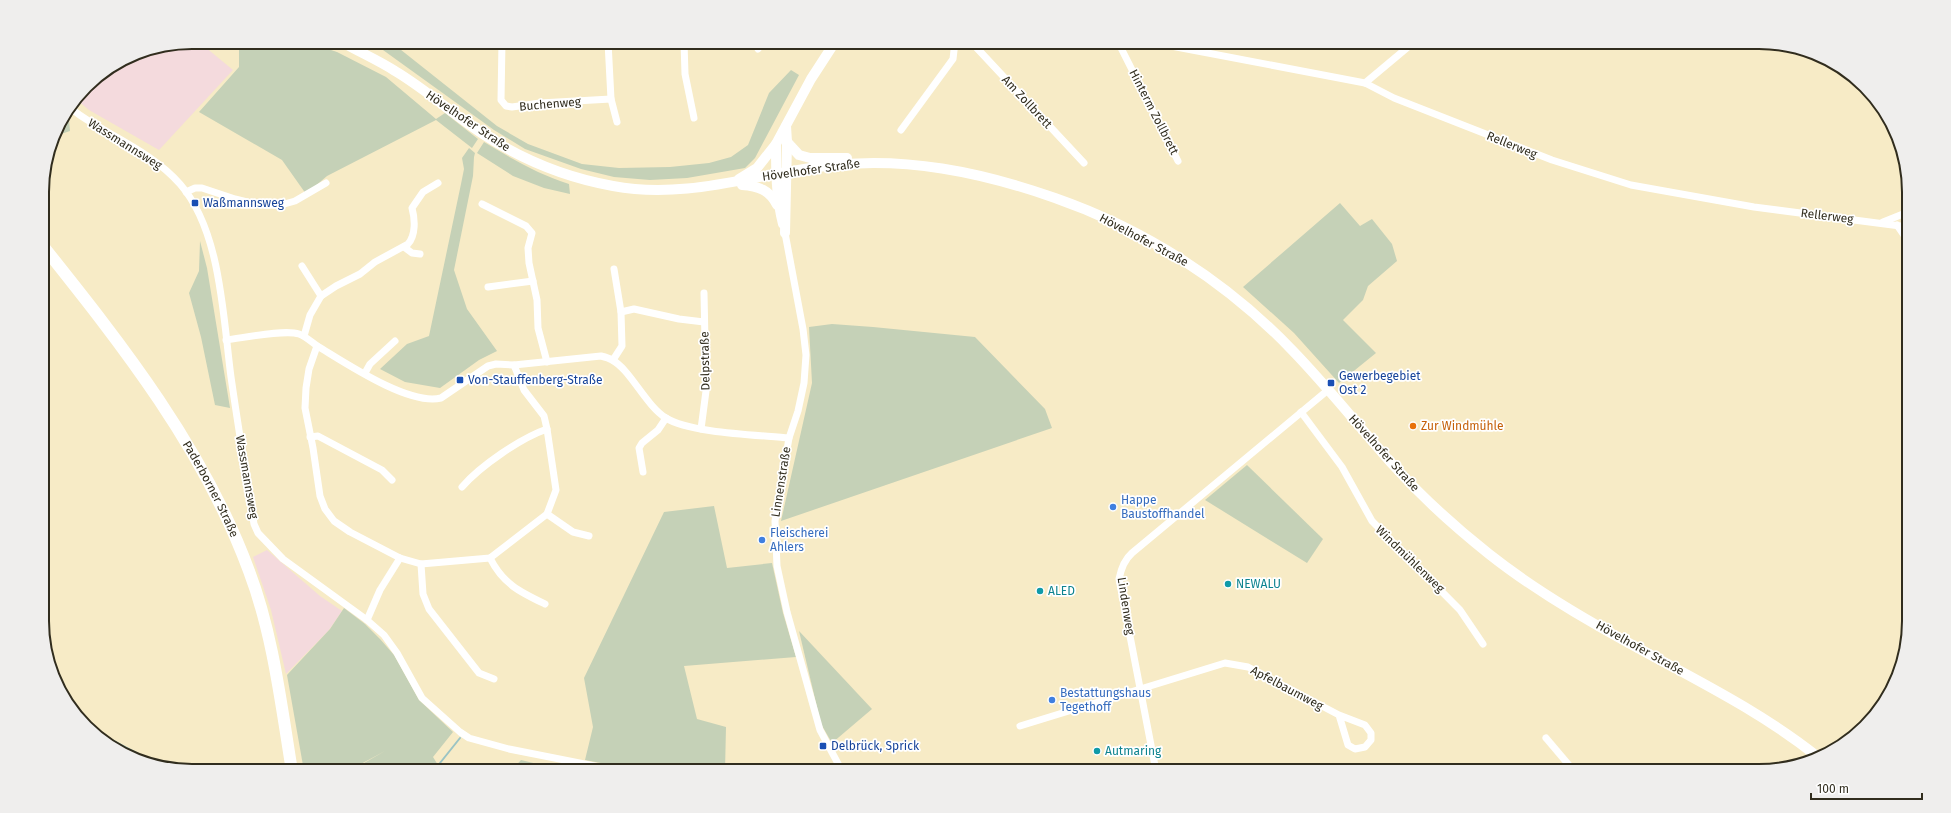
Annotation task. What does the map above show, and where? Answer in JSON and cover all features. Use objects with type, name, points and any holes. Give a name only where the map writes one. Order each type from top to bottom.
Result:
[{"type":"main road","name":"Hövelhofer Straße","points":[[355,49],[395,71],[485,135],[518,154],[548,168],[578,178],[614,186],[650,191],[690,190],[730,184],[786,172],[863,162],[907,163],[998,181],[1054,197],[1104,217],[1153,242],[1207,277],[1245,306],[1279,337],[1418,490],[1489,554],[1538,590],[1567,608],[1739,703],[1786,732],[1813,753]]},
{"type":"main road","points":[[730,184],[757,168],[776,144],[811,79],[831,49]]},
{"type":"main road","points":[[785,233],[786,126]]},
{"type":"main road","points":[[787,142],[799,155],[805,157],[848,158],[863,162]]},
{"type":"main road","points":[[776,144],[776,174],[779,209],[785,233]]},
{"type":"main road","points":[[730,184],[757,186],[772,196],[779,209]]},
{"type":"main road","name":"Paderborner Straße","points":[[49,254],[134,364],[174,423],[213,490],[228,520],[250,572],[262,612],[278,683],[291,764]]},
{"type":"street","name":"Buchenweg","points":[[502,49],[502,100],[506,106],[512,107],[540,103],[611,99]]},
{"type":"street","points":[[608,49],[611,99],[617,122]]},
{"type":"street","points":[[684,49],[685,74],[694,118]]},
{"type":"street","points":[[902,130],[953,59],[954,49]]},
{"type":"street","name":"Am Zollbrett","points":[[976,49],[1084,163]]},
{"type":"street","name":"Hinterm Zollbrett","points":[[1122,49],[1178,161]]},
{"type":"street","name":"Rellerweg","points":[[1187,49],[1365,83],[1394,98],[1552,160],[1631,185],[1754,206],[1902,226]]},
{"type":"street","points":[[1365,83],[1406,49]]},
{"type":"street","name":"Wassmannsweg","points":[[75,111],[82,117],[156,162],[186,192],[204,223],[215,259],[242,455],[254,524],[258,533],[283,559],[367,620],[384,636],[397,653],[422,698],[460,732],[469,738],[509,749],[585,764]]},
{"type":"street","points":[[186,192],[195,188],[202,188],[235,199],[260,205],[281,205],[296,201],[326,183]]},
{"type":"street","points":[[304,336],[310,315],[321,296],[336,286],[360,274],[389,253],[404,247],[410,241],[416,219],[412,208],[423,192],[438,184]]},
{"type":"street","points":[[482,204],[526,226],[532,233],[528,248],[529,263],[537,300],[538,328],[547,362]]},
{"type":"street","name":"Rellerweg","points":[[1881,223],[1902,214]]},
{"type":"street","points":[[1897,225],[1902,232]]},
{"type":"street","name":"Linnenstraße","points":[[785,233],[806,355],[804,383],[798,411],[789,438],[775,521],[777,566],[787,612],[820,730],[838,764]]},
{"type":"street","points":[[404,247],[412,253],[420,254]]},
{"type":"street","points":[[302,266],[321,296]]},
{"type":"street","points":[[613,360],[622,346],[621,312],[614,269]]},
{"type":"street","points":[[488,287],[533,281]]},
{"type":"street","name":"Delpstraße","points":[[701,429],[706,391],[704,293]]},
{"type":"street","points":[[621,312],[634,309],[679,319],[704,322]]},
{"type":"street","points":[[226,340],[297,333],[364,373],[405,394],[421,399],[433,400],[449,393],[488,366],[496,364],[514,365],[601,356],[613,360],[622,368],[650,404],[666,418],[683,425],[701,429],[789,438]]},
{"type":"street","points":[[364,373],[370,364],[395,341]]},
{"type":"street","points":[[318,346],[310,369],[306,388],[305,408],[320,496],[325,509],[334,521],[350,532],[400,558],[422,564],[490,558],[547,514],[556,490],[547,429],[544,416],[524,390],[514,365]]},
{"type":"street","name":"Lindenweg","points":[[1155,764],[1120,579],[1120,571],[1126,558],[1328,390]]},
{"type":"street","name":"Windmühlenweg","points":[[1301,412],[1342,467],[1374,524],[1460,610],[1483,644]]},
{"type":"street","points":[[643,472],[639,448],[642,443],[658,430],[666,418]]},
{"type":"street","points":[[462,487],[472,475],[531,434],[547,429]]},
{"type":"street","points":[[310,437],[318,436],[382,470],[392,480]]},
{"type":"street","points":[[547,514],[573,532],[589,536]]},
{"type":"street","points":[[367,620],[380,590],[400,558]]},
{"type":"street","points":[[490,558],[496,571],[515,589],[545,604]]},
{"type":"street","points":[[422,564],[423,594],[429,609],[479,673],[494,679]]},
{"type":"street","name":"Apfelbaumweg","points":[[1020,726],[1225,663],[1248,667],[1339,715],[1365,725],[1371,733],[1371,740],[1365,747],[1355,749],[1348,745],[1339,715]]},
{"type":"street","points":[[1546,738],[1556,752],[1565,758],[1569,764]]},
{"type":"shaded area","points":[[183,49],[208,49],[233,70],[159,150],[89,110],[80,103],[98,84],[120,68],[155,54]]},
{"type":"shaded area","points":[[267,550],[320,596],[342,611],[329,630],[286,674],[271,610],[253,557]]},
{"type":"green space","points":[[239,49],[328,49],[337,52],[386,77],[436,119],[445,113],[478,139],[472,148],[436,120],[327,176],[306,194],[282,160],[199,112],[239,67]]},
{"type":"green space","points":[[381,49],[400,49],[497,126],[528,144],[582,164],[619,168],[670,167],[709,163],[731,157],[748,145],[769,93],[791,70],[799,75],[755,158],[745,168],[687,178],[650,180],[614,177],[581,169],[525,149],[494,130]]},
{"type":"green space","points":[[68,119],[69,120],[70,131],[62,134]]},
{"type":"green space","points":[[484,142],[525,166],[569,184],[570,194],[544,188],[513,176],[477,153]]},
{"type":"green space","points":[[469,148],[475,153],[473,176],[454,270],[467,309],[497,351],[479,360],[440,388],[405,382],[380,369],[407,344],[429,336],[464,169],[462,158]]},
{"type":"green space","points":[[1340,203],[1360,226],[1372,219],[1392,244],[1397,261],[1368,286],[1363,300],[1343,320],[1376,353],[1339,383],[1294,333],[1243,287]]},
{"type":"green space","points":[[200,241],[207,268],[230,408],[215,405],[201,337],[189,293],[199,271]]},
{"type":"green space","points":[[832,324],[975,337],[1045,409],[1052,428],[781,521],[812,383],[809,327]]},
{"type":"green space","points":[[1247,465],[1323,539],[1307,563],[1205,500]]},
{"type":"green space","points":[[714,506],[727,568],[772,563],[783,613],[796,657],[684,666],[697,719],[726,727],[725,764],[606,764],[585,760],[593,727],[584,678],[664,512]]},
{"type":"green space","points":[[344,608],[365,624],[394,655],[419,700],[453,732],[433,757],[437,764],[362,764],[385,751],[361,764],[303,764],[287,675],[330,629]]},
{"type":"green space","points":[[799,631],[872,709],[832,743],[821,724]]},
{"type":"green space","points":[[521,760],[537,764],[517,764]]},
{"type":"waterway","points":[[440,764],[460,738]]},
{"type":"waterway","points":[[117,743],[126,748]]},
{"type":"place","name":"Waßmannsweg","points":[[195,203]]},
{"type":"place","name":"Von-Stauffenberg-Straße","points":[[460,380]]},
{"type":"place","name":"Gewerbegebiet Ost 2","points":[[1331,383]]},
{"type":"place","name":"Zur Windmühle","points":[[1413,426]]},
{"type":"place","name":"Happe Baustoffhandel","points":[[1113,507]]},
{"type":"place","name":"Fleischerei Ahlers","points":[[762,540]]},
{"type":"place","name":"NEWALU","points":[[1228,584]]},
{"type":"place","name":"ALED","points":[[1040,591]]},
{"type":"place","name":"Bestattungshaus Tegethoff","points":[[1052,700]]},
{"type":"place","name":"Delbrück, Sprick","points":[[823,746]]},
{"type":"place","name":"Autmaring","points":[[1097,751]]}]
